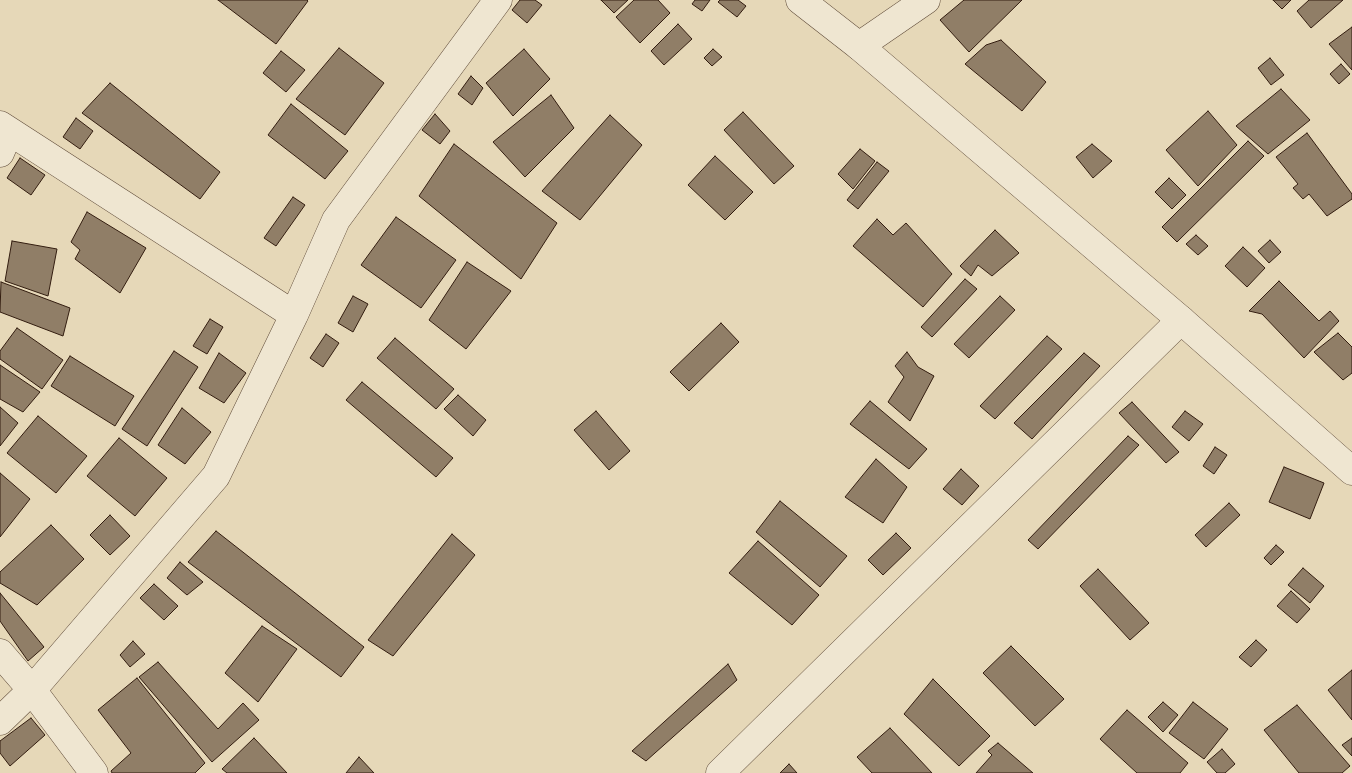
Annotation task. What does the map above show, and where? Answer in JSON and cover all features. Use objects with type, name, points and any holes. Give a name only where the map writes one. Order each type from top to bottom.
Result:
[{"type":"street","points":[[0,721],[32,690],[216,476],[294,315],[336,220],[498,0]]},
{"type":"street","points":[[800,0],[859,46],[1181,320],[1352,471]]},
{"type":"street","points":[[859,46],[926,0]]},
{"type":"street","points":[[3,136],[294,315]]},
{"type":"street","points":[[720,773],[1181,320]]},
{"type":"street","points":[[0,653],[32,690],[94,773]]},
{"type":"building","points":[[218,0],[307,0],[308,1],[276,44]]},
{"type":"building","points":[[520,0],[535,0],[542,5],[527,23],[512,10]]},
{"type":"building","points":[[601,0],[628,0],[614,13]]},
{"type":"building","points":[[634,0],[658,0],[670,13],[640,43],[616,17]]},
{"type":"building","points":[[695,0],[710,0],[702,11],[692,4]]},
{"type":"building","points":[[720,0],[738,0],[746,6],[737,17],[718,2]]},
{"type":"building","points":[[964,0],[1022,0],[969,52],[940,20]]},
{"type":"building","points":[[1273,0],[1291,0],[1282,9]]},
{"type":"building","points":[[1309,0],[1343,0],[1311,28],[1297,11]]},
{"type":"building","points":[[678,24],[692,39],[664,65],[651,51]]},
{"type":"building","points":[[1352,27],[1352,70],[1329,44]]},
{"type":"building","points":[[1001,40],[1046,82],[1022,111],[965,64],[986,45]]},
{"type":"building","points":[[339,48],[384,83],[345,135],[296,99]]},
{"type":"building","points":[[524,49],[550,79],[513,116],[486,83]]},
{"type":"building","points":[[713,49],[722,57],[712,66],[704,58]]},
{"type":"building","points":[[281,51],[305,70],[286,92],[263,73]]},
{"type":"building","points":[[1270,58],[1284,75],[1271,85],[1258,68]]},
{"type":"building","points":[[1341,64],[1350,74],[1339,84],[1330,74]]},
{"type":"building","points":[[471,76],[483,88],[472,105],[458,94]]},
{"type":"building","points":[[110,83],[220,172],[200,199],[82,113]]},
{"type":"building","points":[[1281,89],[1310,120],[1268,154],[1236,126]]},
{"type":"building","points":[[551,95],[574,128],[525,177],[493,142]]},
{"type":"building","points":[[291,104],[348,151],[325,179],[268,135]]},
{"type":"building","points":[[1208,111],[1237,145],[1198,186],[1166,150]]},
{"type":"building","points":[[743,112],[794,166],[774,184],[724,130]]},
{"type":"building","points":[[435,114],[450,131],[440,144],[422,130]]},
{"type":"building","points":[[610,115],[642,145],[580,220],[542,191]]},
{"type":"building","points":[[76,118],[93,131],[80,149],[63,137]]},
{"type":"building","points":[[1307,133],[1352,194],[1352,199],[1327,216],[1309,194],[1303,199],[1293,188],[1298,184],[1276,157]]},
{"type":"building","points":[[1248,141],[1264,156],[1177,242],[1162,227]]},
{"type":"building","points":[[454,144],[557,223],[521,279],[419,196]]},
{"type":"building","points":[[1092,144],[1112,161],[1093,178],[1076,157]]},
{"type":"building","points":[[860,149],[875,161],[853,189],[838,174]]},
{"type":"building","points":[[715,156],[753,192],[725,220],[688,185]]},
{"type":"building","points":[[20,158],[45,175],[31,195],[7,178]]},
{"type":"building","points":[[877,162],[889,171],[858,209],[847,200]]},
{"type":"building","points":[[1169,178],[1186,195],[1172,209],[1155,192]]},
{"type":"building","points":[[293,197],[305,205],[276,246],[264,238]]},
{"type":"building","points":[[87,212],[146,248],[120,293],[75,259],[80,250],[71,242]]},
{"type":"building","points":[[396,217],[456,260],[421,308],[361,265]]},
{"type":"building","points":[[877,219],[893,235],[906,223],[952,274],[923,307],[853,246]]},
{"type":"building","points":[[995,230],[1019,253],[992,276],[978,265],[971,276],[960,266]]},
{"type":"building","points":[[1196,235],[1208,246],[1198,255],[1186,244]]},
{"type":"building","points":[[1270,240],[1281,252],[1269,263],[1258,251]]},
{"type":"building","points":[[12,241],[57,249],[48,296],[5,281]]},
{"type":"building","points":[[1243,247],[1265,268],[1247,287],[1225,266]]},
{"type":"building","points":[[467,262],[511,291],[466,349],[429,320]]},
{"type":"building","points":[[965,279],[977,289],[932,337],[921,327]]},
{"type":"building","points":[[1279,281],[1319,321],[1330,311],[1339,321],[1304,358],[1262,314],[1249,311]]},
{"type":"building","points":[[1,282],[70,308],[63,336],[0,312]]},
{"type":"building","points":[[353,296],[368,304],[353,332],[338,323]]},
{"type":"building","points":[[1000,296],[1015,310],[969,358],[954,344]]},
{"type":"building","points":[[210,319],[223,327],[207,354],[193,346]]},
{"type":"building","points":[[721,323],[739,342],[689,391],[670,372]]},
{"type":"building","points":[[17,328],[63,360],[42,389],[0,359],[0,351]]},
{"type":"building","points":[[1338,333],[1352,347],[1352,373],[1343,380],[1314,352]]},
{"type":"building","points":[[326,334],[339,343],[323,367],[310,358]]},
{"type":"building","points":[[1047,336],[1062,349],[995,419],[980,406]]},
{"type":"building","points":[[395,338],[454,389],[436,409],[377,358]]},
{"type":"building","points":[[174,351],[198,367],[147,446],[122,429]]},
{"type":"building","points":[[907,352],[918,367],[934,376],[910,421],[888,402],[904,377],[895,366]]},
{"type":"building","points":[[219,353],[246,373],[224,403],[199,388]]},
{"type":"building","points":[[1084,353],[1100,366],[1032,439],[1014,423]]},
{"type":"building","points":[[70,356],[134,396],[115,426],[51,386]]},
{"type":"building","points":[[0,365],[40,392],[23,412],[0,399]]},
{"type":"building","points":[[362,382],[453,458],[436,477],[346,400]]},
{"type":"building","points":[[458,395],[486,420],[473,436],[444,409]]},
{"type":"building","points":[[870,401],[927,449],[909,469],[850,424]]},
{"type":"building","points":[[1132,402],[1179,452],[1166,463],[1119,413]]},
{"type":"building","points":[[0,407],[18,423],[0,446]]},
{"type":"building","points":[[182,408],[211,432],[185,464],[158,445]]},
{"type":"building","points":[[596,411],[630,451],[609,470],[574,430]]},
{"type":"building","points":[[1185,411],[1203,424],[1189,441],[1172,427]]},
{"type":"building","points":[[38,416],[87,456],[56,493],[7,453]]},
{"type":"building","points":[[1128,436],[1139,445],[1038,549],[1028,540]]},
{"type":"building","points":[[119,438],[167,478],[135,516],[87,476]]},
{"type":"building","points":[[1215,447],[1227,455],[1214,474],[1203,466]]},
{"type":"building","points":[[876,459],[907,487],[883,523],[845,497]]},
{"type":"building","points":[[1284,467],[1324,483],[1310,519],[1269,502]]},
{"type":"building","points":[[961,469],[979,486],[962,505],[943,489]]},
{"type":"building","points":[[0,473],[30,499],[0,537]]},
{"type":"building","points":[[780,501],[847,556],[820,587],[756,532]]},
{"type":"building","points":[[1229,503],[1240,515],[1206,547],[1195,535]]},
{"type":"building","points":[[110,515],[130,536],[110,555],[90,535]]},
{"type":"building","points":[[51,525],[84,559],[37,605],[0,583],[0,572]]},
{"type":"building","points":[[216,531],[364,647],[341,677],[188,562]]},
{"type":"building","points":[[896,533],[911,548],[883,575],[868,560]]},
{"type":"building","points":[[452,534],[475,555],[393,656],[368,640]]},
{"type":"building","points":[[758,541],[819,595],[792,625],[729,573]]},
{"type":"building","points":[[1276,545],[1284,552],[1271,565],[1264,558]]},
{"type":"building","points":[[180,562],[203,582],[187,595],[167,578]]},
{"type":"building","points":[[1303,568],[1324,586],[1310,603],[1288,585]]},
{"type":"building","points":[[1098,569],[1149,623],[1130,640],[1080,586]]},
{"type":"building","points":[[154,584],[178,606],[164,620],[140,598]]},
{"type":"building","points":[[1291,591],[1310,609],[1297,623],[1277,606]]},
{"type":"building","points":[[0,593],[44,647],[28,661],[0,621]]},
{"type":"building","points":[[262,626],[297,649],[258,702],[225,673]]},
{"type":"building","points":[[1256,640],[1267,650],[1251,667],[1239,657]]},
{"type":"building","points":[[133,641],[145,654],[130,667],[120,655]]},
{"type":"building","points":[[1011,646],[1064,699],[1035,726],[983,673]]},
{"type":"building","points":[[158,662],[218,729],[243,703],[259,720],[212,762],[139,677]]},
{"type":"building","points":[[728,664],[737,680],[646,761],[632,751]]},
{"type":"building","points":[[1352,670],[1352,720],[1328,690]]},
{"type":"building","points":[[137,678],[205,763],[195,773],[112,773],[111,771],[131,753],[98,710]]},
{"type":"building","points":[[933,679],[990,736],[959,766],[904,714]]},
{"type":"building","points":[[1163,702],[1178,715],[1163,732],[1148,717]]},
{"type":"building","points":[[1193,702],[1228,729],[1204,759],[1169,733]]},
{"type":"building","points":[[1297,705],[1350,766],[1342,773],[1299,773],[1264,730]]},
{"type":"building","points":[[1127,710],[1188,763],[1180,773],[1137,773],[1100,739]]},
{"type":"building","points":[[31,718],[45,735],[10,766],[0,753],[0,741]]},
{"type":"building","points":[[890,728],[932,773],[872,773],[857,757]]},
{"type":"building","points":[[254,738],[287,773],[227,773],[222,769]]},
{"type":"building","points":[[1352,738],[1352,756],[1342,745]]},
{"type":"building","points":[[998,743],[1033,773],[976,773],[992,755],[988,751]]},
{"type":"building","points":[[1222,749],[1235,764],[1225,773],[1217,773],[1207,762]]},
{"type":"building","points":[[359,757],[374,773],[346,773]]},
{"type":"building","points":[[789,764],[797,773],[780,773]]}]
